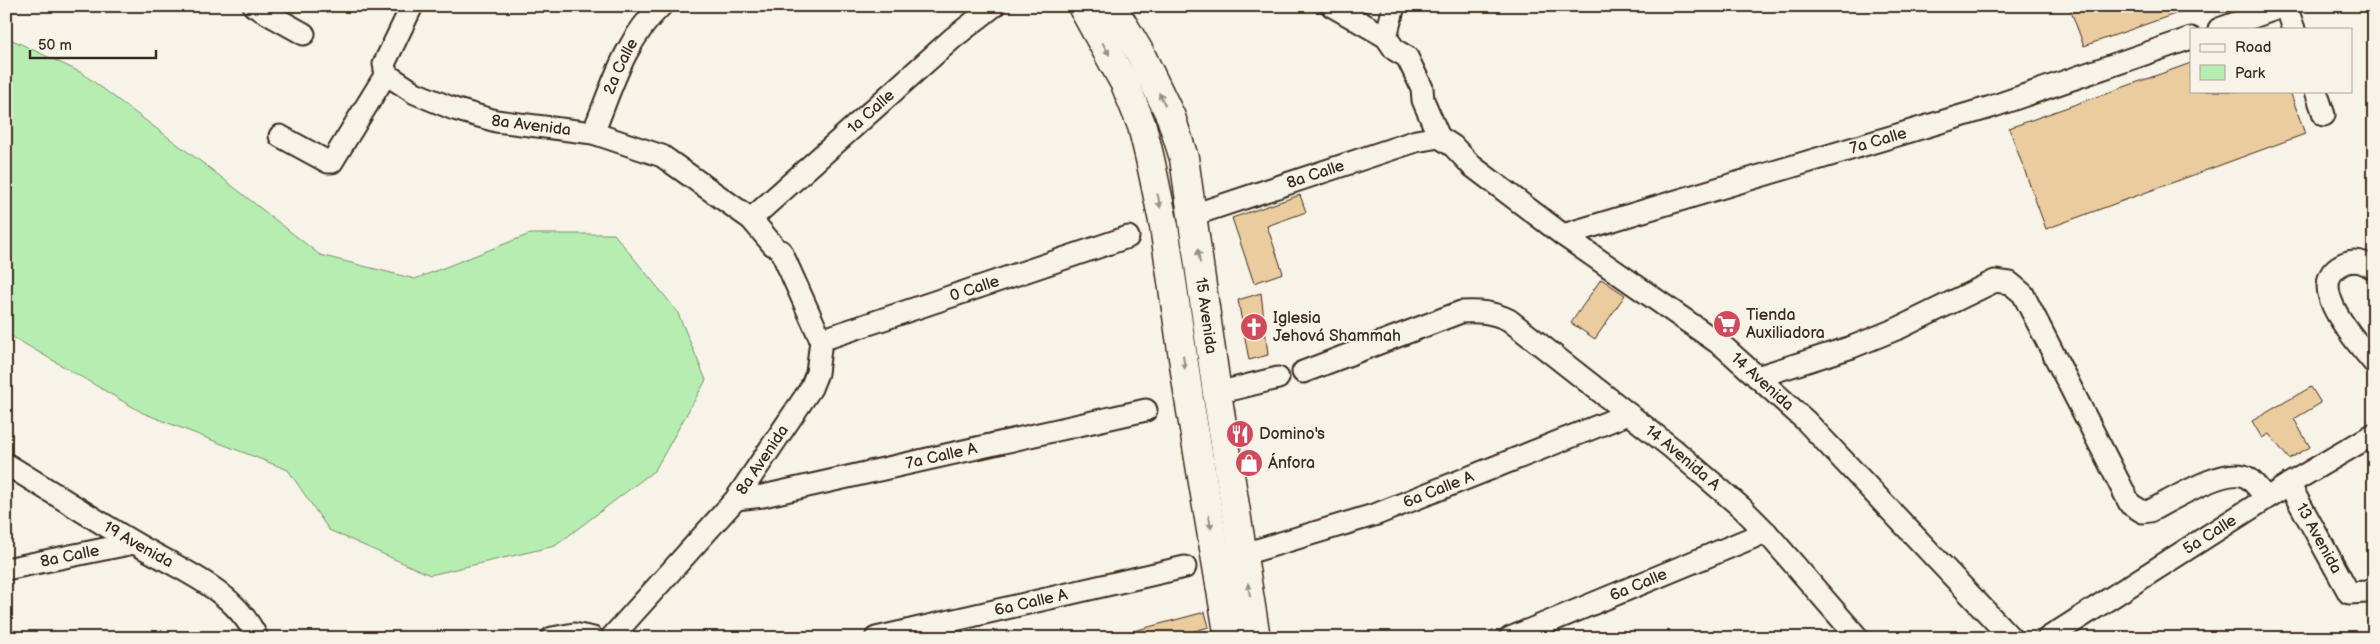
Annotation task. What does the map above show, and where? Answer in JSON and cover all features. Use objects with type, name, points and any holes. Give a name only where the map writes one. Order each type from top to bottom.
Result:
[{"type":"main road","name":"15 Avenida","points":[[1082,6],[1125,84],[1142,126],[1150,159],[1164,226],[1189,399],[1229,638]]},
{"type":"main road","name":"15 Avenida","points":[[1112,6],[1140,52],[1171,117],[1184,158],[1217,393],[1256,638]]},
{"type":"street","points":[[254,6],[304,34]]},
{"type":"street","points":[[280,136],[328,162],[332,162],[386,74],[384,64],[412,6]]},
{"type":"street","name":"2a Calle","points":[[593,133],[629,45],[638,30],[661,6]]},
{"type":"street","name":"1a Calle","points":[[751,219],[953,38],[994,6]]},
{"type":"street","points":[[1332,6],[1391,43],[1394,6]]},
{"type":"street","points":[[2222,28],[2285,6],[2294,28]]},
{"type":"street","name":"7a Calle","points":[[1563,235],[1991,107],[2190,38]]},
{"type":"street","name":"14 Avenida","points":[[1391,43],[1406,57],[1422,88],[1422,100],[1439,137],[1453,146],[1472,166],[1563,235],[1724,347],[1806,422],[2011,638]]},
{"type":"street","name":"8a Avenida","points":[[386,74],[415,93],[454,109],[496,121],[593,133],[662,156],[751,219],[777,248],[821,340],[817,373],[811,388],[736,499],[611,638]]},
{"type":"street","points":[[2316,92],[2324,115]]},
{"type":"street","name":"8a Calle","points":[[1193,215],[1416,141],[1439,137]]},
{"type":"street","name":"0 Calle","points":[[821,340],[1128,237]]},
{"type":"street","points":[[2374,269],[2358,261],[2351,261],[2336,268],[2330,276],[2327,285],[2328,296],[2339,316],[2374,364]]},
{"type":"street","points":[[1756,377],[1852,347],[1899,328],[1996,281],[2010,282],[2023,294],[2130,504],[2144,512],[2150,511],[2213,479],[2232,475],[2246,477],[2266,498]]},
{"type":"street","name":"14 Avenida A","points":[[1303,372],[1461,312],[1480,310],[1509,320],[1706,476],[1766,532],[1858,638]]},
{"type":"street","points":[[1217,393],[1278,378]]},
{"type":"street","name":"7a Calle A","points":[[736,499],[762,496],[1146,410]]},
{"type":"street","name":"6a Calle A","points":[[1244,554],[1377,514],[1628,414]]},
{"type":"street","name":"5a Calle","points":[[2048,638],[2266,498],[2374,434]]},
{"type":"street","name":"19 Avenida","points":[[6,464],[134,543],[220,592],[249,620],[257,638]]},
{"type":"street","name":"13 Avenida","points":[[2289,484],[2349,593],[2367,592],[2374,589]]},
{"type":"street","name":"6a Calle","points":[[1510,638],[1766,532]]},
{"type":"street","name":"8a Calle","points":[[6,569],[134,543]]},
{"type":"street","name":"6a Calle A","points":[[876,638],[1185,567]]},
{"type":"street","points":[[552,638],[574,634],[593,638]]},
{"type":"green space","points":[[6,37],[82,73],[212,170],[320,255],[415,279],[530,234],[614,234],[677,311],[706,380],[655,470],[555,546],[430,575],[329,530],[288,470],[143,413],[6,333]]},
{"type":"building","points":[[2069,6],[2191,6],[2192,8],[2084,46]]},
{"type":"building","points":[[2190,63],[2190,92],[2290,92],[2305,134],[2046,229],[2009,128]]},
{"type":"building","points":[[1300,195],[1306,212],[1267,226],[1283,273],[1254,283],[1232,218]]},
{"type":"building","points":[[1601,279],[1625,295],[1595,339],[1571,323]]},
{"type":"building","name":"Iglesia Jehová Shammah","points":[[1261,293],[1268,355],[1249,360],[1238,300]]},
{"type":"building","points":[[2311,387],[2321,403],[2294,419],[2310,447],[2289,459],[2269,434],[2262,438],[2252,421]]},
{"type":"building","points":[[1205,612],[1209,627],[1169,638],[1127,638],[1126,633]]},
{"type":"place","name":"Tienda Auxiliadora","points":[[1727,324]]},
{"type":"place","name":"Iglesia Jehová Shammah","points":[[1254,327]]},
{"type":"place","name":"Domino's","points":[[1240,434]]},
{"type":"place","name":"Ánfora","points":[[1249,463]]}]
